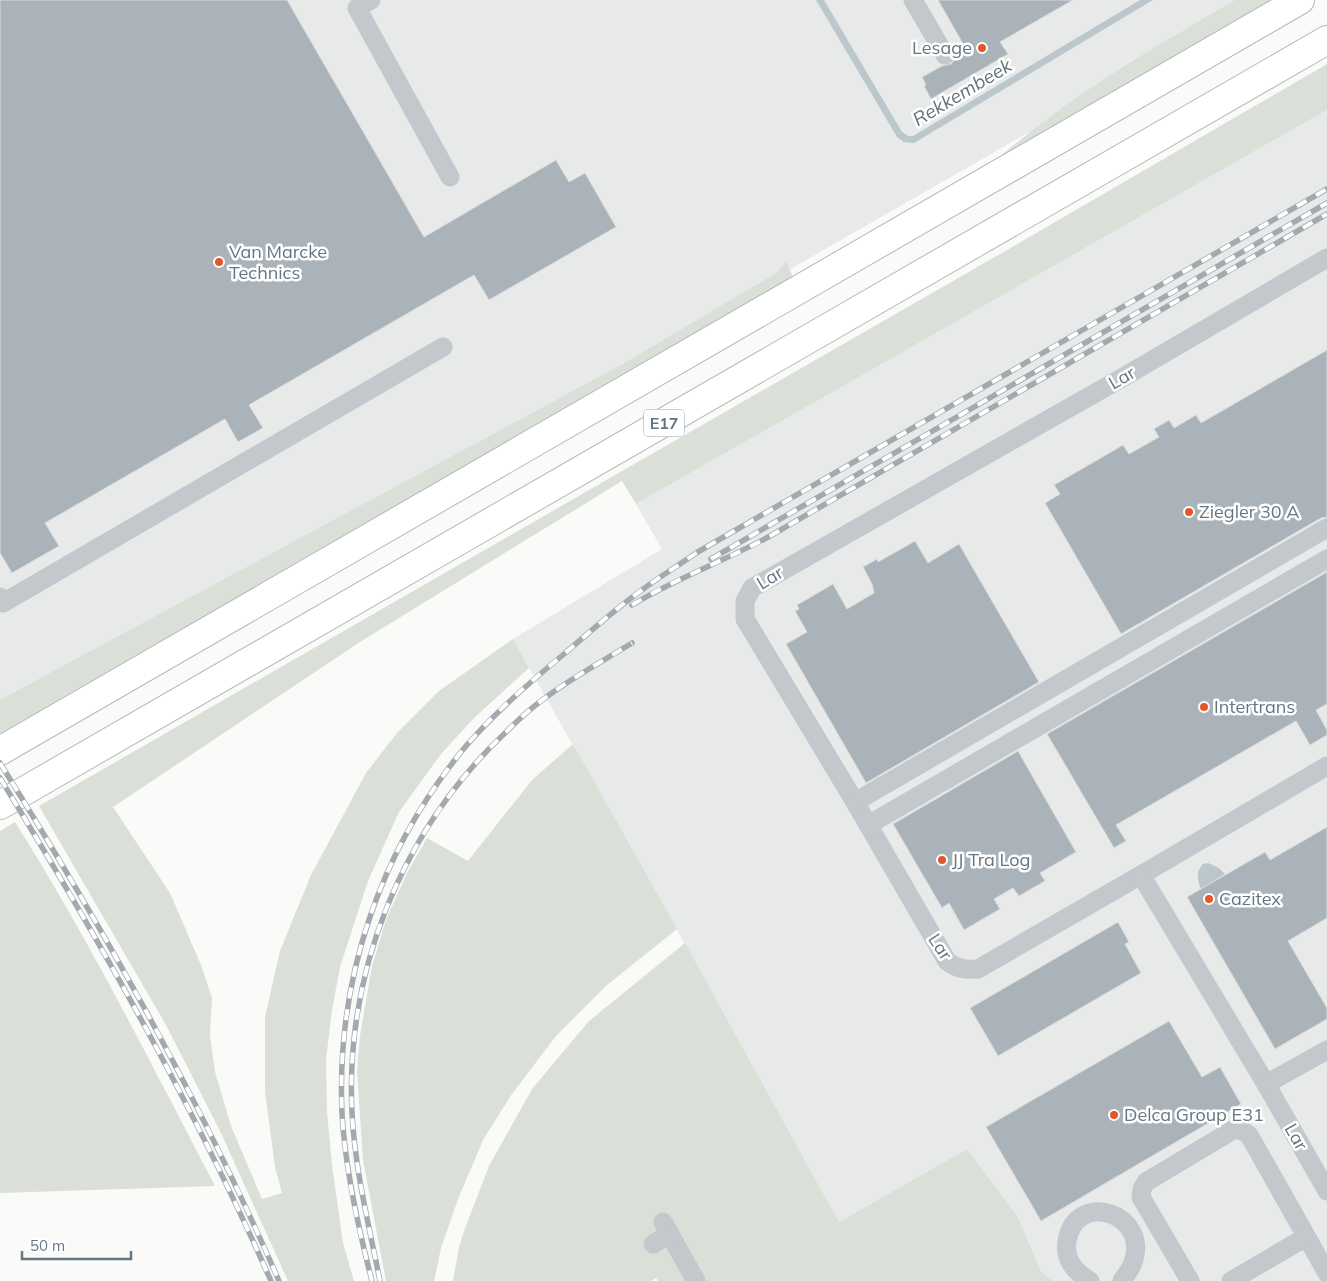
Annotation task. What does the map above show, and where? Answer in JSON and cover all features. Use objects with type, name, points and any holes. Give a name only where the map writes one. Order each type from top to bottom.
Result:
[{"type":"highway","points":[[0,751],[1300,0]]},
{"type":"highway","name":"E17","points":[[0,805],[1327,40]]},
{"type":"street","points":[[913,0],[945,55]]},
{"type":"street","points":[[360,3],[450,177]]},
{"type":"street","name":"Lar","points":[[1327,258],[1110,385],[752,588],[744,601],[745,619],[855,802],[947,961],[954,967],[965,970],[978,969],[1327,766]]},
{"type":"street","points":[[0,597],[3,603],[442,347]]},
{"type":"street","points":[[855,802],[1327,528]]},
{"type":"street","points":[[868,826],[1327,559]]},
{"type":"street","name":"Lar","points":[[1141,875],[1327,1190]]},
{"type":"street","points":[[1266,1084],[1327,1050]]},
{"type":"street","points":[[1190,1281],[1142,1196],[1142,1189],[1146,1182],[1233,1130],[1241,1130],[1249,1135],[1327,1273]]},
{"type":"street","points":[[1090,1281],[1070,1264],[1066,1248],[1069,1232],[1078,1219],[1091,1212],[1107,1212],[1129,1225],[1134,1236],[1136,1251],[1132,1265],[1122,1281]]},
{"type":"street","points":[[653,1244],[666,1228],[696,1281]]},
{"type":"street","points":[[1231,1281],[1306,1236]]},
{"type":"shaded area","points":[[0,0],[1259,0],[0,723]]},
{"type":"shaded area","points":[[816,0],[824,0],[902,132],[908,136],[913,136],[1140,0],[1153,0],[914,143],[904,142],[897,137]]},
{"type":"shaded area","points":[[1235,0],[1272,0],[1001,156],[1028,133],[1085,92],[1144,54]]},
{"type":"shaded area","points":[[1327,64],[1327,110],[636,504],[622,481],[360,642],[113,807],[170,893],[201,965],[212,998],[210,1035],[215,1072],[231,1126],[262,1199],[282,1193],[275,1167],[265,1092],[265,1017],[280,951],[311,875],[366,773],[397,733],[439,691],[513,639],[529,668],[474,718],[441,754],[399,812],[368,881],[340,967],[332,1010],[326,1060],[327,1112],[332,1165],[343,1243],[354,1281],[288,1281],[220,1131],[166,1025],[39,806]]},
{"type":"shaded area","points":[[1327,110],[1327,1281],[1053,1281],[1041,1272],[1018,1217],[967,1149],[839,1222],[513,639],[662,549],[636,504]]},
{"type":"shaded area","points":[[786,261],[793,277],[0,736],[0,700],[621,365],[778,272]]},
{"type":"shaded area","points":[[573,744],[677,929],[607,985],[556,1036],[512,1094],[484,1138],[458,1199],[441,1248],[434,1281],[386,1281],[363,1160],[357,1071],[360,1036],[372,966],[386,920],[407,873],[427,838],[468,861],[532,780]]},
{"type":"shaded area","points":[[15,822],[94,956],[215,1186],[0,1193],[0,831]]},
{"type":"shaded area","points":[[1208,863],[1219,868],[1225,874],[1201,889],[1198,873],[1203,864]]},
{"type":"shaded area","points":[[685,943],[839,1222],[967,1149],[1018,1217],[1041,1272],[1053,1281],[702,1281],[658,1229],[649,1252],[651,1253],[665,1246],[671,1248],[690,1281],[658,1281],[656,1278],[651,1281],[453,1281],[464,1231],[489,1166],[532,1089],[589,1021]]},
{"type":"building","name":"Van Marcke Technics","points":[[0,0],[287,0],[424,237],[556,160],[569,182],[585,173],[616,227],[489,300],[474,275],[249,405],[263,428],[238,442],[225,419],[45,523],[59,546],[12,573],[0,553]]},
{"type":"building","name":"Lesage","points":[[938,0],[1073,0],[1000,42],[1008,54],[931,99],[924,86],[926,85],[922,77],[942,66],[951,64],[956,58],[967,51]]},
{"type":"building","name":"Ziegler 30 A","points":[[1327,350],[1327,517],[1321,518],[1121,634],[1045,503],[1060,494],[1054,485],[1123,445],[1129,454],[1159,437],[1154,429],[1169,420],[1174,428],[1196,415],[1201,423]]},
{"type":"building","points":[[915,541],[928,563],[959,544],[1039,682],[866,783],[786,644],[807,632],[795,611],[799,609],[797,605],[833,584],[847,609],[874,593],[872,584],[863,567],[877,559],[878,562]]},
{"type":"building","name":"Intertrans","points":[[1327,572],[1327,704],[1316,710],[1327,730],[1327,735],[1310,745],[1296,721],[1116,825],[1126,841],[1114,848],[1047,734]]},
{"type":"building","points":[[1018,751],[1076,852],[1040,873],[1045,881],[1019,896],[1013,888],[994,899],[1000,909],[964,930],[949,903],[942,908],[893,824]]},
{"type":"building","points":[[1327,827],[1327,918],[1288,941],[1327,1008],[1327,1019],[1275,1049],[1187,897],[1265,852],[1270,860]]},
{"type":"building","points":[[1118,922],[1129,942],[1125,944],[1141,973],[998,1056],[970,1008]]},
{"type":"building","name":"Delca Group E31","points":[[1169,1021],[1202,1077],[1220,1067],[1241,1104],[1041,1221],[986,1127]]},
{"type":"railway","points":[[372,1281],[353,1198],[342,1113],[342,1063],[347,1014],[356,966],[370,918],[387,872],[410,828],[436,786],[466,746],[489,721],[538,675],[622,605],[696,553],[1327,189]]},
{"type":"railway","points":[[711,559],[1327,203]]},
{"type":"railway","points":[[632,605],[666,586],[770,536],[1327,214]]},
{"type":"railway","points":[[380,1281],[356,1156],[352,1113],[352,1060],[358,1007],[370,956],[387,906],[410,858],[437,813],[469,771],[506,732],[535,706],[566,683],[632,643]]},
{"type":"railway","points":[[0,763],[76,889],[149,1017],[217,1148],[279,1281]]},
{"type":"railway","points":[[0,778],[74,901],[178,1088],[271,1281]]},
{"type":"place","name":"Lesage","points":[[982,48]]},
{"type":"place","name":"Van Marcke Technics","points":[[219,262]]},
{"type":"place","name":"Ziegler 30 A","points":[[1189,512]]},
{"type":"place","name":"Intertrans","points":[[1204,707]]},
{"type":"place","name":"JJ Tra Log","points":[[942,860]]},
{"type":"place","name":"Cazitex","points":[[1209,899]]},
{"type":"place","name":"Delca Group E31","points":[[1114,1115]]},
{"type":"water label","name":"Rekkembeek","points":[[962,92]]}]
